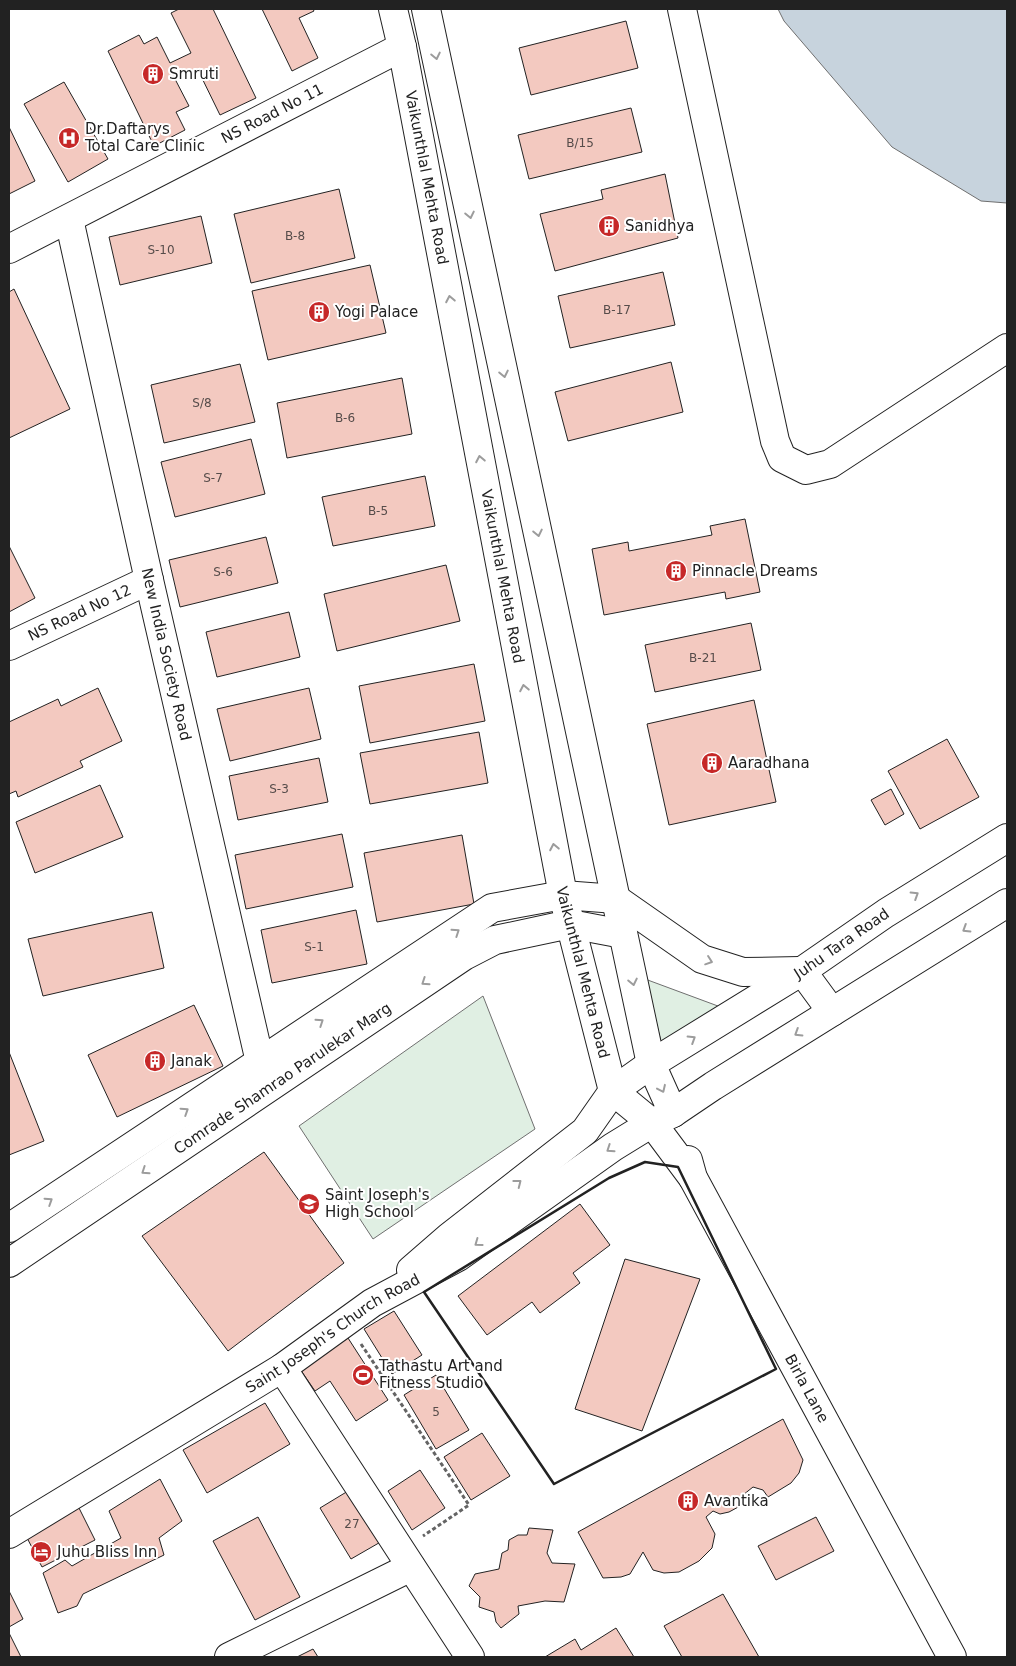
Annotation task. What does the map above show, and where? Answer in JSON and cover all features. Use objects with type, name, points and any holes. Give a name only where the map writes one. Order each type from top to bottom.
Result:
[{"type":"street","name":"Vaikunthlal Mehta Road","points":[[393,9],[563,895],[613,1090]]},
{"type":"street","points":[[426,9],[616,900]]},
{"type":"street","points":[[682,9],[775,441],[782,458],[806,470],[830,464],[1007,348]]},
{"type":"street","name":"NS Road No 11","points":[[9,249],[402,48]]},
{"type":"street","name":"New India Society Road","points":[[69,219],[149,580],[266,1088]]},
{"type":"street","name":"NS Road No 12","points":[[9,646],[149,580]]},
{"type":"street","name":"Juhu Tara Road","points":[[616,900],[702,959],[743,972],[802,970],[886,913],[1007,838]]},
{"type":"street","name":"Comrade Shamrao Parulekar Marg","points":[[9,1228],[492,908],[563,895],[616,900]]},
{"type":"street","name":"Birla Lane","points":[[616,900],[662,1118],[952,1657]]},
{"type":"street","points":[[613,1090],[662,1118],[1007,903]]},
{"type":"street","points":[[570,924],[623,934]]},
{"type":"street","name":"Comrade Shamrao Parulekar Marg","points":[[9,1263],[464,956],[495,940],[570,924]]},
{"type":"street","points":[[372,1303],[449,1237],[585,1131],[613,1090],[651,1064],[802,970],[832,1012]]},
{"type":"street","name":"Saint Joseph's Church Road","points":[[9,1534],[282,1368],[372,1303],[458,1258],[613,1147],[662,1118]]},
{"type":"street","points":[[282,1368],[470,1657]]},
{"type":"street","points":[[229,1657],[406,1559]]},
{"type":"path","points":[[346,1322],[469,1505],[406,1559]]},
{"type":"green space","points":[[645,979],[726,1009],[664,1053]]},
{"type":"green space","points":[[483,996],[535,1129],[373,1239],[299,1126]]},
{"type":"shaded area","points":[[778,9],[1007,9],[1007,203],[981,201],[892,147],[784,21]]},
{"type":"building","name":"Smruti","points":[[179,9],[213,9],[256,98],[220,115],[198,70],[175,79],[189,106],[176,112],[185,130],[154,146],[108,51],[139,35],[144,44],[157,37],[170,63],[191,53],[171,13]]},
{"type":"building","points":[[262,9],[313,9],[314,11],[299,18],[318,58],[292,71]]},
{"type":"building","points":[[626,21],[638,68],[531,95],[519,48]]},
{"type":"building","points":[[64,82],[108,159],[68,182],[24,104]]},
{"type":"building","points":[[631,108],[642,152],[529,179],[518,135]]},
{"type":"building","points":[[9,127],[35,181],[9,194]]},
{"type":"building","name":"Sanidhya","points":[[665,174],[678,238],[555,271],[540,214],[603,199],[601,190]]},
{"type":"building","points":[[339,189],[355,258],[251,283],[234,214]]},
{"type":"building","name":"S-10","points":[[201,216],[212,263],[120,285],[109,237]]},
{"type":"building","name":"Yogi Palace","points":[[370,265],[386,333],[268,360],[252,291]]},
{"type":"building","points":[[663,272],[675,325],[570,348],[558,296]]},
{"type":"building","points":[[14,289],[70,409],[9,438],[9,292]]},
{"type":"building","points":[[671,362],[683,412],[568,441],[555,392]]},
{"type":"building","points":[[240,364],[255,422],[164,443],[151,385]]},
{"type":"building","points":[[402,378],[412,434],[287,458],[277,403]]},
{"type":"building","points":[[251,439],[265,494],[175,517],[161,462]]},
{"type":"building","points":[[425,476],[435,526],[333,546],[322,497]]},
{"type":"building","name":"Pinnacle Dreams","points":[[745,519],[760,592],[726,599],[725,592],[604,615],[592,549],[628,542],[629,551],[712,535],[710,526]]},
{"type":"building","points":[[266,537],[278,583],[180,607],[169,560]]},
{"type":"building","points":[[9,546],[35,598],[9,612]]},
{"type":"building","points":[[446,565],[460,621],[337,651],[324,594]]},
{"type":"building","points":[[289,612],[300,657],[217,677],[206,632]]},
{"type":"building","points":[[751,623],[761,670],[655,692],[645,645]]},
{"type":"building","points":[[474,664],[485,721],[370,743],[359,686]]},
{"type":"building","points":[[98,688],[122,741],[80,761],[83,767],[18,797],[16,791],[9,794],[9,722],[58,699],[61,706]]},
{"type":"building","points":[[309,688],[321,739],[230,761],[217,709]]},
{"type":"building","name":"Aaradhana","points":[[754,700],[776,802],[669,825],[647,724]]},
{"type":"building","points":[[479,732],[488,783],[370,804],[360,753]]},
{"type":"building","points":[[947,739],[979,797],[920,829],[888,771]]},
{"type":"building","points":[[319,758],[328,802],[238,820],[229,776]]},
{"type":"building","points":[[100,785],[123,837],[35,873],[16,822]]},
{"type":"building","points":[[891,789],[904,814],[885,825],[871,800]]},
{"type":"building","points":[[342,834],[353,887],[246,909],[235,855]]},
{"type":"building","points":[[462,835],[474,904],[377,922],[364,853]]},
{"type":"building","points":[[356,910],[367,964],[272,983],[261,930]]},
{"type":"building","points":[[152,912],[164,968],[43,996],[28,939]]},
{"type":"building","name":"Janak","points":[[194,1005],[223,1066],[117,1117],[88,1055]]},
{"type":"building","points":[[9,1052],[44,1141],[9,1155]]},
{"type":"building","points":[[264,1152],[344,1263],[228,1351],[142,1236]]},
{"type":"building","points":[[580,1204],[610,1245],[573,1273],[580,1283],[540,1313],[532,1302],[487,1335],[458,1296]]},
{"type":"building","points":[[625,1259],[700,1279],[642,1431],[575,1409]]},
{"type":"building","points":[[394,1311],[422,1355],[392,1374],[364,1329]]},
{"type":"building","points":[[348,1338],[388,1400],[356,1421],[330,1381],[315,1391],[300,1369]]},
{"type":"building","points":[[436,1375],[469,1430],[436,1449],[404,1395]]},
{"type":"building","points":[[265,1403],[290,1444],[207,1493],[183,1450]]},
{"type":"building","name":"Avantika","points":[[783,1419],[803,1460],[799,1473],[791,1483],[768,1497],[763,1490],[753,1487],[743,1495],[742,1505],[729,1512],[720,1514],[713,1511],[706,1517],[715,1534],[712,1548],[699,1561],[679,1572],[664,1573],[653,1570],[643,1552],[630,1574],[621,1577],[603,1578],[578,1532]]},
{"type":"building","points":[[482,1433],[510,1476],[471,1500],[444,1457]]},
{"type":"building","points":[[420,1470],[445,1508],[412,1530],[388,1491]]},
{"type":"building","points":[[160,1479],[182,1521],[159,1538],[164,1555],[83,1594],[77,1606],[58,1613],[43,1573],[65,1560],[72,1566],[121,1538],[109,1511]]},
{"type":"building","points":[[353,1488],[384,1540],[351,1559],[320,1508]]},
{"type":"building","points":[[77,1504],[95,1540],[42,1567],[23,1530]]},
{"type":"building","points":[[258,1517],[300,1597],[255,1620],[213,1541]]},
{"type":"building","points":[[816,1517],[834,1551],[776,1580],[758,1546]]},
{"type":"building","points":[[529,1528],[553,1530],[547,1553],[552,1563],[575,1564],[564,1602],[545,1601],[518,1606],[519,1614],[501,1628],[496,1622],[494,1612],[479,1607],[480,1597],[469,1586],[475,1574],[499,1569],[502,1553],[508,1550],[509,1540],[518,1535],[527,1535]]},
{"type":"building","points":[[9,1591],[23,1619],[9,1627]]},
{"type":"building","points":[[723,1594],[759,1657],[682,1657],[664,1626]]},
{"type":"building","points":[[616,1628],[634,1657],[545,1657],[575,1639],[581,1650]]},
{"type":"building","points":[[9,1633],[21,1657],[9,1657]]},
{"type":"building","points":[[313,1649],[318,1657],[297,1657]]},
{"type":"wall","points":[[645,1162],[678,1167],[776,1369],[554,1484],[424,1292],[609,1178],[645,1162]]},
{"type":"place","name":"Smruti","points":[[153,74]]},
{"type":"place","name":"Dr.Daftarys Total Care Clinic","points":[[69,138]]},
{"type":"place","name":"Sanidhya","points":[[609,226]]},
{"type":"place","name":"Yogi Palace","points":[[319,312]]},
{"type":"place","name":"Pinnacle Dreams","points":[[676,571]]},
{"type":"place","name":"Aaradhana","points":[[712,763]]},
{"type":"place","name":"Janak","points":[[155,1061]]},
{"type":"place","name":"Saint Joseph's High School","points":[[309,1204]]},
{"type":"place","name":"Tathastu Art and Fitness Studio","points":[[363,1375]]},
{"type":"place","name":"Avantika","points":[[688,1501]]},
{"type":"place","name":"Juhu Bliss Inn","points":[[41,1552]]}]
